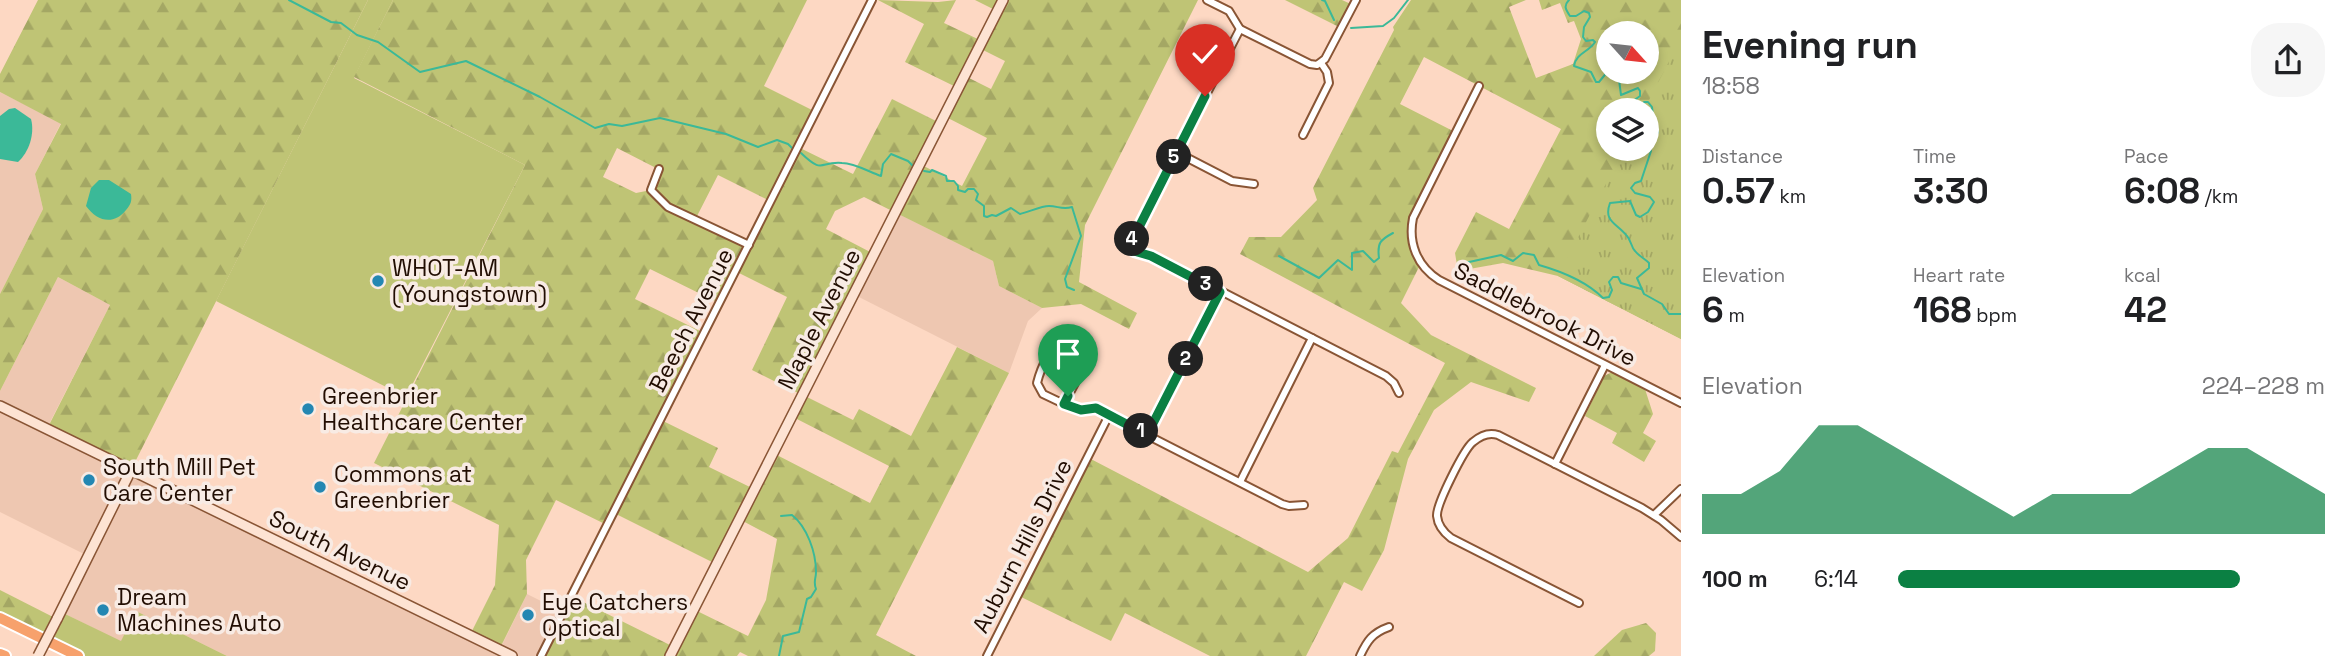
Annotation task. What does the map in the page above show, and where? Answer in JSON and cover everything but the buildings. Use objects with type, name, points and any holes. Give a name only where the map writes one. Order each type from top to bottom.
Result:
[{"type":"highway","points":[[0,618],[78,656]]},
{"type":"highway","points":[[0,654],[5,656]]},
{"type":"street","name":"Beech Avenue","points":[[541,656],[872,0]]},
{"type":"street","name":"Maple Avenue","points":[[670,656],[1003,0]]},
{"type":"street","points":[[1207,0],[1229,11],[1240,29],[1317,65],[1321,63],[1355,1]]},
{"type":"street","points":[[1240,29],[1131,240],[1131,245],[1134,251],[1151,256],[1385,376],[1394,383],[1399,393]]},
{"type":"street","points":[[1303,135],[1329,83],[1327,72],[1321,63]]},
{"type":"street","name":"Saddlebrook Drive","points":[[1479,86],[1415,212],[1411,232],[1415,252],[1425,268],[1439,280],[1681,403]]},
{"type":"street","points":[[1177,152],[1233,181],[1254,184]]},
{"type":"street","points":[[659,169],[651,190],[662,202],[749,245]]},
{"type":"street","points":[[1147,435],[1220,292]]},
{"type":"street","points":[[1064,404],[1090,352],[1089,344],[1080,338],[1066,337],[1056,344],[1038,379],[1040,391],[1064,404],[1081,410],[1096,408],[1282,503],[1289,506],[1304,505]]},
{"type":"street","points":[[1240,482],[1312,338]]},
{"type":"street","points":[[1555,464],[1605,365]]},
{"type":"street","name":"South Avenue","points":[[0,406],[512,656]]},
{"type":"street","name":"Auburn Hills Drive","points":[[986,656],[1109,415]]},
{"type":"street","points":[[1578,603],[1451,538],[1442,530],[1438,522],[1439,502],[1468,447],[1478,438],[1491,433],[1498,435],[1654,515],[1681,537]]},
{"type":"street","points":[[38,656],[131,470]]},
{"type":"street","points":[[1654,515],[1681,488]]},
{"type":"street","points":[[1360,656],[1368,639],[1388,627]]},
{"type":"shaded area","points":[[0,92],[61,123],[35,174],[43,209],[0,294]]},
{"type":"shaded area","points":[[895,212],[993,261],[999,286],[1042,308],[1028,321],[1009,373],[853,294]]},
{"type":"shaded area","points":[[58,277],[110,305],[47,428],[500,649],[527,594],[563,612],[541,656],[227,656],[136,611],[121,642],[61,612],[88,556],[0,512],[0,391]]},
{"type":"green space","points":[[38,0],[368,0],[131,470],[47,429],[110,305],[58,277],[0,391],[0,294],[43,209],[35,174],[61,124],[0,92],[0,74]]},
{"type":"green space","points":[[368,0],[393,0],[354,78],[525,165],[406,397],[216,301]]},
{"type":"green space","points":[[393,0],[807,0],[764,86],[816,112],[798,147],[853,174],[892,99],[940,123],[920,164],[962,186],[987,138],[944,116],[958,88],[905,62],[924,24],[878,0],[956,0],[944,23],[982,41],[997,11],[975,0],[1198,0],[1085,225],[1079,282],[1137,313],[1129,329],[1081,304],[1042,308],[999,286],[993,261],[864,197],[835,211],[826,229],[874,254],[803,395],[853,420],[859,409],[911,436],[957,347],[1009,373],[876,635],[916,656],[748,656],[740,652],[737,656],[541,656],[571,596],[674,647],[693,609],[748,636],[766,600],[777,539],[739,519],[716,564],[614,513],[607,525],[556,500],[526,560],[527,594],[499,650],[470,635],[495,585],[499,525],[374,463],[525,165],[354,77]],"holes":[[[979,48],[1005,61],[991,89],[965,76]],[[617,148],[658,169],[651,190],[636,193],[603,177]],[[718,175],[770,201],[748,244],[695,220]],[[650,269],[719,303],[735,271],[787,297],[752,370],[802,395],[791,416],[889,466],[870,503],[773,453],[754,489],[709,467],[718,448],[661,420],[704,333],[635,299]]]},
{"type":"green space","points":[[1285,0],[1342,0],[1353,5],[1341,28]]},
{"type":"green space","points":[[1411,0],[1526,0],[1509,7],[1536,78],[1573,64],[1581,39],[1574,21],[1568,23],[1560,3],[1542,10],[1539,0],[1681,0],[1681,339],[1558,276],[1503,263],[1458,271],[1455,253],[1476,212],[1509,229],[1561,129],[1424,57],[1400,104],[1455,132],[1417,206],[1411,232],[1421,263],[1401,303],[1431,335],[1536,388],[1529,402],[1471,382],[1434,410],[1408,459],[1384,550],[1362,591],[1344,582],[1306,656],[1210,656],[1125,613],[1111,641],[1017,595],[1087,457],[1308,572],[1348,538],[1392,451],[1398,453],[1445,363],[1240,254],[1249,237],[1281,237],[1317,200],[1313,188],[1394,30],[1393,27]]},
{"type":"green space","points":[[1681,38],[1681,339],[1558,276],[1618,161],[1659,161],[1659,98],[1650,98]]},
{"type":"green space","points":[[1616,373],[1645,389],[1653,414],[1643,433],[1656,441],[1644,462],[1612,443],[1617,433],[1585,416],[1604,376]]},
{"type":"green space","points":[[0,590],[57,619],[46,640],[0,618]]},
{"type":"green space","points":[[136,611],[227,656],[78,656],[46,640],[61,612],[121,641]]},
{"type":"green space","points":[[1646,623],[1656,633],[1655,651],[1649,656],[1594,656],[1622,630]]},
{"type":"water","points":[[15,108],[31,119],[32,125],[30,142],[18,162],[0,159],[0,116]]},
{"type":"water","points":[[99,180],[109,180],[131,194],[129,206],[121,215],[111,220],[100,218],[86,206],[91,188]]},
{"type":"waterway","points":[[289,0],[331,22],[341,23],[357,35],[378,42],[420,72],[466,61],[540,97],[595,128],[609,124],[622,126],[660,118],[726,134],[758,147],[777,140],[792,148]]},
{"type":"waterway","points":[[1322,0],[1334,20]]},
{"type":"waterway","points":[[1351,28],[1383,26],[1394,18],[1408,0]]},
{"type":"waterway","points":[[1569,0],[1566,10],[1570,16],[1584,11],[1589,13],[1583,37],[1586,41],[1595,42],[1577,58],[1574,66],[1591,72],[1596,82]]},
{"type":"waterway","points":[[1620,84],[1621,95],[1638,88],[1640,96],[1637,98]]},
{"type":"waterway","points":[[801,153],[814,164],[822,166],[847,163],[881,176],[883,164],[891,154],[913,166]]},
{"type":"waterway","points":[[1648,161],[1641,181],[1631,188],[1635,193],[1650,197],[1654,202],[1648,212],[1640,217],[1636,215],[1630,201],[1610,203],[1608,214],[1635,251],[1649,263],[1649,268],[1637,278],[1644,294],[1662,304],[1669,314],[1681,314]]},
{"type":"waterway","points":[[924,171],[932,170],[946,176],[947,181],[954,181],[958,190],[965,192],[974,189],[978,194],[976,200],[984,206],[984,216],[987,217],[996,216],[1011,208],[1020,214],[1046,206],[1072,207],[1081,236],[1065,279],[1067,287],[1074,290]]},
{"type":"waterway","points":[[1279,256],[1319,278],[1338,260],[1352,270],[1352,253],[1363,251],[1374,262],[1379,258],[1380,243],[1393,233]]},
{"type":"waterway","points":[[1460,264],[1501,255],[1513,261],[1523,253],[1534,255],[1539,265],[1573,278],[1603,298],[1609,297],[1612,290],[1609,282],[1613,277],[1618,277],[1621,283],[1641,289]]},
{"type":"waterway","points":[[779,656],[783,636],[799,632],[807,599],[816,589],[810,540],[792,515],[781,516]]},
{"type":"place","name":"WHOT-AM (Youngstown)","points":[[378,281]]},
{"type":"place","name":"Greenbrier Healthcare Center","points":[[308,409]]},
{"type":"place","name":"South Mill Pet Care Center","points":[[89,480]]},
{"type":"place","name":"Commons at Greenbrier","points":[[320,487]]},
{"type":"place","name":"Dream Machines Auto","points":[[103,610]]},
{"type":"place","name":"Eye Catchers Optical","points":[[528,615]]},
{"type":"route","points":[[1068,396],[1064,404],[1081,410],[1096,408],[1147,435],[1220,292],[1151,256],[1134,251],[1131,243],[1205,96]]}]
